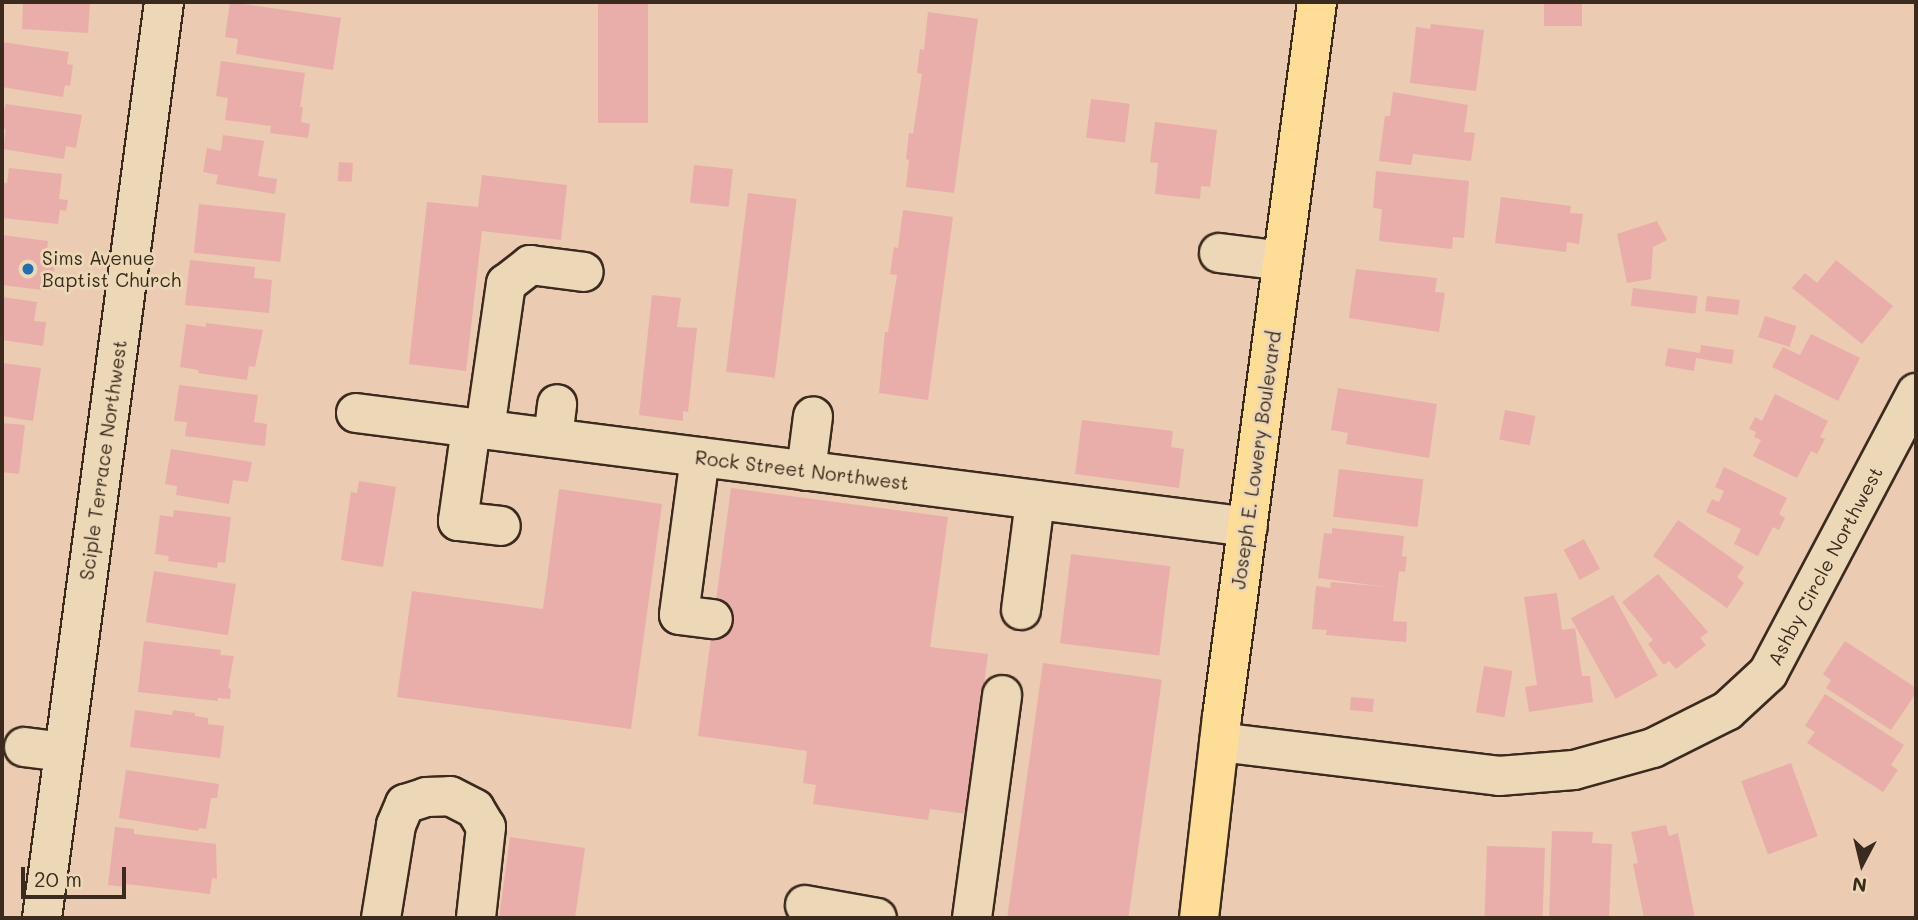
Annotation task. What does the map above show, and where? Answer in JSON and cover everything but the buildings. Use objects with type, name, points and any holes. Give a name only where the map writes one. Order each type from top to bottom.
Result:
[{"type":"main road","name":"Joseph E. Lowery Boulevard","points":[[1199,918],[1219,742],[1317,2]]},
{"type":"street","name":"Sciple Terrace Northwest","points":[[42,918],[164,2]]},
{"type":"street","points":[[1219,253],[1283,261]]},
{"type":"street","points":[[501,526],[458,521],[506,284],[530,265],[584,272]]},
{"type":"street","name":"Ashby Circle Northwest","points":[[1219,742],[1499,776],[1574,770],[1653,748],[1727,710],[1768,673],[1916,393]]},
{"type":"street","name":"Rock Street Northwest","points":[[356,413],[478,428],[555,421],[700,457],[1248,527]]},
{"type":"street","points":[[806,471],[813,416]]},
{"type":"street","points":[[1872,479],[1916,447]]},
{"type":"street","points":[[700,457],[679,615],[713,620]]},
{"type":"street","points":[[1021,610],[1035,500]]},
{"type":"street","points":[[972,918],[1002,695]]},
{"type":"street","points":[[23,747],[64,752]]},
{"type":"street","points":[[381,918],[396,825],[405,804],[426,797],[450,796],[475,809],[486,827],[476,918]]},
{"type":"street","points":[[805,905],[877,918]]},
{"type":"place","name":"Sims Avenue Baptist Church","points":[[28,269]]}]
